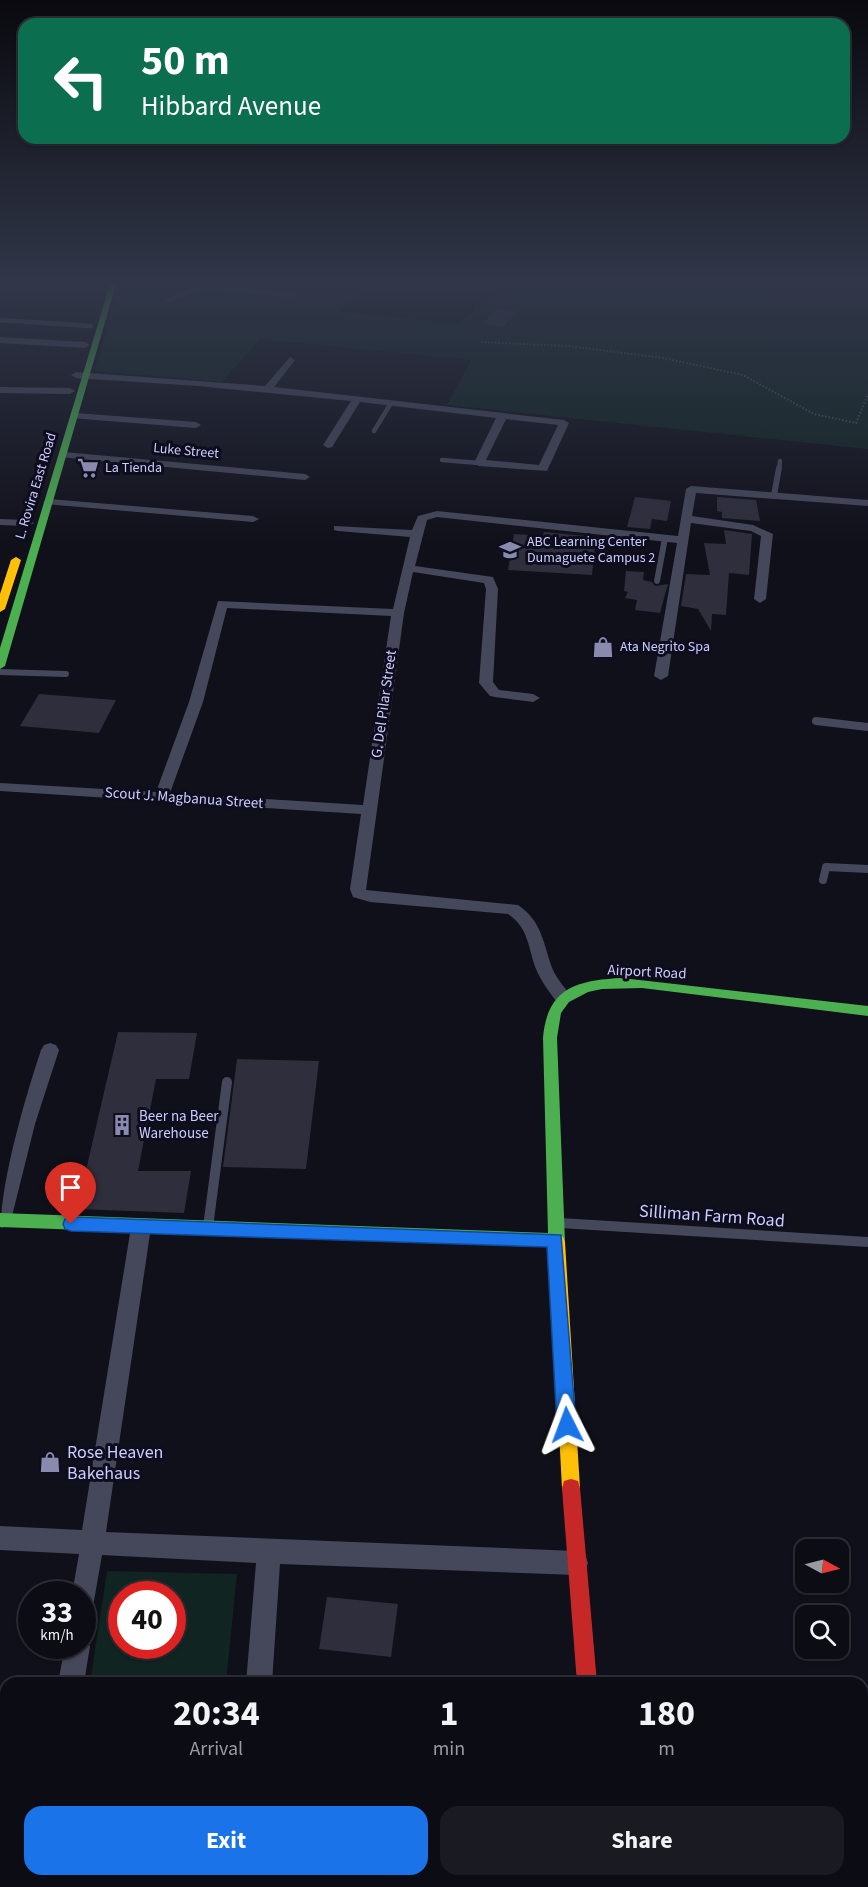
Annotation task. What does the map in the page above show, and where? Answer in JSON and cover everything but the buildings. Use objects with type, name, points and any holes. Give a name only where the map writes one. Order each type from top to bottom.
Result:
[{"type":"main road","name":"L. Rovira East Road","points":[[2,602],[6,572],[62,438],[75,416],[82,369]]},
{"type":"main road","name":"L. Rovira East Road","points":[[0,666],[64,455],[62,438],[70,391],[83,369]]},
{"type":"main road","points":[[29,518],[47,507]]},
{"type":"main road","points":[[2,602],[21,596]]},
{"type":"main road","name":"Airport Road","points":[[563,998],[590,986],[632,984],[868,1011]]},
{"type":"main road","points":[[563,998],[554,1011],[550,1038],[555,1240],[576,1563],[586,1677]]},
{"type":"main road","points":[[1,1220],[141,1227],[555,1240]]},
{"type":"street","points":[[267,390],[283,369]]},
{"type":"street","points":[[81,375],[267,390],[357,399],[564,423],[543,469],[479,464],[502,416]]},
{"type":"street","points":[[0,390],[70,391]]},
{"type":"street","points":[[328,445],[357,399]]},
{"type":"street","points":[[75,416],[196,425]]},
{"type":"street","name":"Luke Street","points":[[64,455],[305,477]]},
{"type":"street","points":[[661,676],[691,489],[868,503]]},
{"type":"street","points":[[47,507],[253,519]]},
{"type":"street","name":"G. Del Pilar Street","points":[[563,998],[550,982],[543,967],[534,929],[525,916],[512,909],[370,897],[359,893],[368,810],[407,568],[422,518],[437,514],[682,540]]},
{"type":"street","points":[[0,522],[29,518]]},
{"type":"street","points":[[686,519],[753,528],[767,534],[760,599]]},
{"type":"street","points":[[338,528],[416,534]]},
{"type":"street","points":[[407,568],[489,580],[492,589],[486,683],[495,693],[533,698]]},
{"type":"street","points":[[161,797],[182,749],[196,705],[222,604],[398,613]]},
{"type":"street","name":"Scout J. Magbanua Street","points":[[0,787],[368,810]]},
{"type":"street","points":[[1,1220],[26,1124],[50,1050]]},
{"type":"street","points":[[87,1581],[141,1227]]},
{"type":"street","points":[[0,1538],[269,1552],[576,1563]]},
{"type":"street","points":[[260,1677],[269,1552]]},
{"type":"street","points":[[72,1677],[75,1659]]},
{"type":"lane","points":[[374,430],[391,403]]},
{"type":"lane","points":[[442,460],[479,464]]},
{"type":"lane","points":[[774,495],[780,461]]},
{"type":"lane","points":[[657,580],[665,538]]},
{"type":"lane","points":[[0,672],[66,674]]},
{"type":"lane","points":[[816,721],[868,728]]},
{"type":"lane","points":[[823,880],[826,867],[868,869]]},
{"type":"lane","points":[[208,1229],[227,1082]]},
{"type":"lane","name":"Silliman Farm Road","points":[[555,1222],[868,1242]]},
{"type":"path","points":[[715,369],[743,375],[814,414],[856,423],[868,394]]},
{"type":"green space","points":[[96,369],[233,369],[222,382],[95,371]]},
{"type":"green space","points":[[466,369],[868,369],[868,449],[447,405]]},
{"type":"green space","points":[[107,1571],[237,1574],[227,1677],[91,1677],[94,1659],[96,1659],[96,1643]]},
{"type":"traffic: fast","points":[[0,666],[88,369]]},
{"type":"traffic: fast","points":[[557,1242],[550,1038],[554,1013],[569,994],[585,987],[602,984],[642,984],[868,1011]]},
{"type":"traffic: fast","points":[[0,1220],[555,1240]]},
{"type":"traffic: slow","points":[[0,609],[16,560]]},
{"type":"traffic: slow","points":[[557,1242],[571,1488]]},
{"type":"traffic: jam","points":[[571,1488],[587,1677]]},
{"type":"place","name":"La Tienda","points":[[88,468]]},
{"type":"place","name":"ABC Learning Center Dumaguete Campus 2","points":[[510,550]]},
{"type":"place","name":"Ata Negrito Spa","points":[[603,647]]},
{"type":"place","name":"Beer na Beer Warehouse","points":[[122,1125]]},
{"type":"place","name":"Rose Heaven Bakehaus","points":[[50,1462]]},
{"type":"route","points":[[71,1224],[555,1240],[567,1425]]}]
